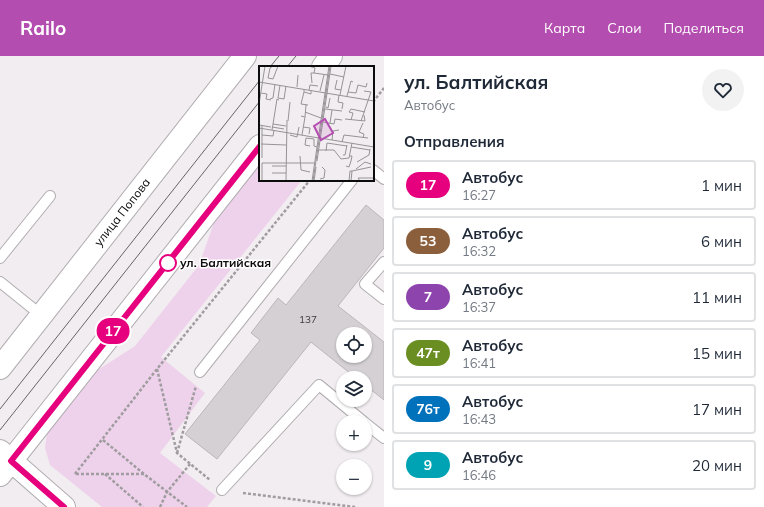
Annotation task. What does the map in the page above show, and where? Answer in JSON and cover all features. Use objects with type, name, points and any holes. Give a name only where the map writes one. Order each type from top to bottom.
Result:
[{"type":"main road","name":"улица Попова","points":[[0,368],[245,56]]},
{"type":"main road","points":[[324,66],[331,56]]},
{"type":"main road","points":[[64,507],[4,463],[259,147]]},
{"type":"lane","points":[[374,171],[384,179]]},
{"type":"lane","points":[[200,372],[351,181]]},
{"type":"lane","points":[[0,258],[50,196]]},
{"type":"lane","points":[[384,262],[365,284],[384,299]]},
{"type":"lane","points":[[0,282],[41,315]]},
{"type":"lane","points":[[222,490],[319,385],[356,415]]},
{"type":"lane","points":[[372,428],[384,438]]},
{"type":"path","points":[[374,101],[384,88]]},
{"type":"path","points":[[144,474],[75,474],[157,369],[309,181]]},
{"type":"path","points":[[157,369],[177,454],[222,490],[355,507]]},
{"type":"path","points":[[177,454],[200,372]]},
{"type":"path","points":[[102,440],[187,507]]},
{"type":"path","points":[[160,507],[167,492],[190,464]]},
{"type":"path","points":[[104,474],[143,507]]},
{"type":"shaded area","points":[[259,161],[259,181],[301,181],[161,357],[205,393],[160,453],[216,496],[207,507],[102,507],[50,465],[45,448],[47,433],[93,373],[135,346],[199,265],[216,217]]},
{"type":"building","points":[[366,205],[384,220],[384,248],[338,306],[365,327],[336,327],[336,362],[311,342],[217,459],[185,434],[260,340],[251,333],[278,298],[286,305]]},
{"type":"building","points":[[372,333],[384,342],[384,400],[372,391],[372,371],[347,371],[337,363],[372,363]]},
{"type":"tram line","points":[[271,66],[279,56]]},
{"type":"tram line","points":[[288,66],[296,56]]},
{"type":"tram line","points":[[0,409],[259,81]]},
{"type":"tram line","points":[[0,430],[259,102]]},
{"type":"bus line","name":"17","points":[[64,507],[11,461],[259,147]]},
{"type":"place","name":"ул. Балтийская","points":[[168,263]]}]
